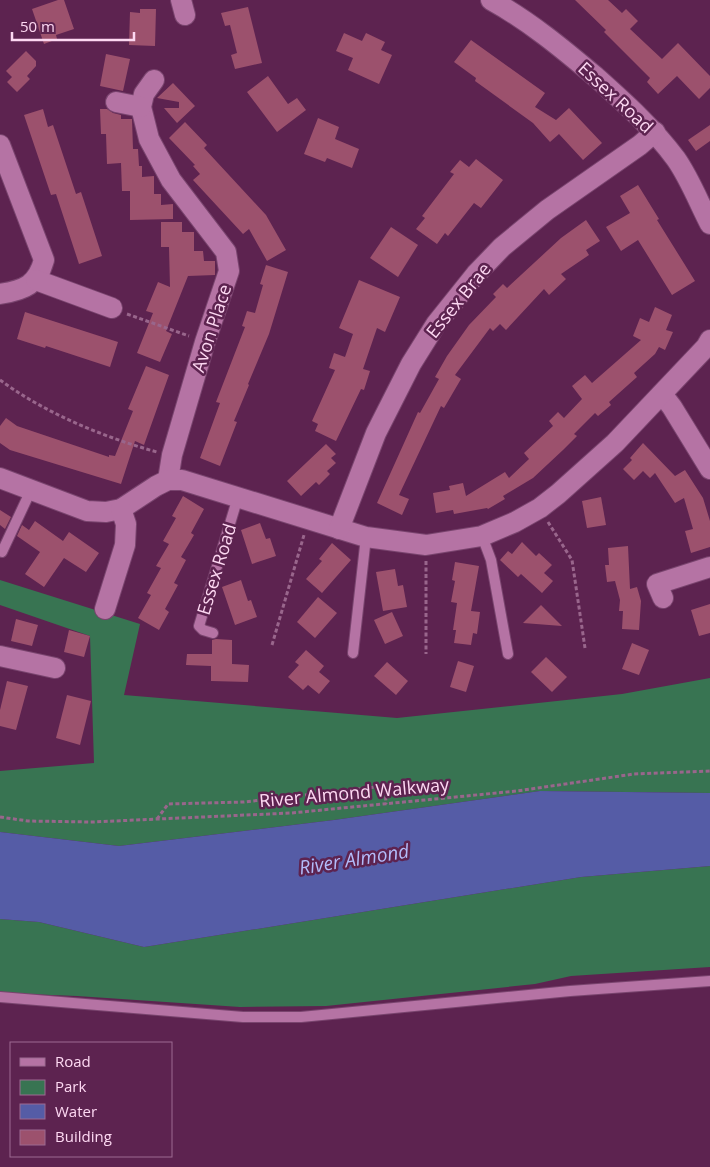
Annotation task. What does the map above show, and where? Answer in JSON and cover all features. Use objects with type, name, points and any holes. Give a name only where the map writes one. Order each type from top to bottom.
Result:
[{"type":"street","name":"Essex Road","points":[[491,0],[505,7],[564,50],[628,105],[655,132],[677,161],[710,224]]},
{"type":"street","points":[[116,102],[142,107],[144,94],[154,80]]},
{"type":"street","name":"Avon Place","points":[[142,107],[150,139],[171,180],[226,252],[229,271],[205,342],[172,455],[168,480]]},
{"type":"street","name":"Essex Brae","points":[[339,529],[376,433],[411,364],[436,324],[476,274],[502,247],[547,210],[640,145],[655,132]]},
{"type":"street","points":[[0,147],[44,260],[36,280],[13,292],[0,294]]},
{"type":"street","points":[[36,280],[107,305]]},
{"type":"street","points":[[0,478],[87,511],[106,512],[121,509],[168,480],[182,480],[366,537],[426,545],[482,536],[515,522],[540,508],[558,494],[616,443],[706,347],[710,340]]},
{"type":"street","points":[[662,394],[710,469]]},
{"type":"street","points":[[105,609],[126,545],[126,524],[121,509]]},
{"type":"street","points":[[656,584],[710,567]]},
{"type":"street","points":[[0,656],[55,668]]},
{"type":"lane","points":[[2,552],[31,490]]},
{"type":"lane","name":"Essex Road","points":[[213,632],[203,630],[199,626],[238,497]]},
{"type":"lane","points":[[482,536],[491,560],[508,654]]},
{"type":"lane","points":[[353,652],[366,537]]},
{"type":"lane","points":[[0,997],[243,1017],[301,1017],[570,991],[710,981]]},
{"type":"path","points":[[107,305],[205,342]]},
{"type":"path","points":[[0,380],[20,395],[93,431],[155,452],[172,455]]},
{"type":"path","points":[[540,508],[572,560],[585,648]]},
{"type":"path","points":[[272,645],[308,519]]},
{"type":"path","points":[[426,545],[426,654]]},
{"type":"path","name":"River Almond Walkway","points":[[0,817],[28,821],[92,822],[291,813],[517,791],[634,774],[710,772]]},
{"type":"path","points":[[158,819],[168,804],[244,802],[385,786],[386,804]]},
{"type":"green space","points":[[0,580],[140,624],[124,695],[397,718],[622,694],[710,678],[710,793],[540,791],[334,820],[119,846],[0,832],[0,771],[94,763],[90,636],[0,605]]},
{"type":"green space","points":[[710,866],[710,967],[571,976],[535,984],[326,1006],[240,1007],[0,993],[0,919],[39,922],[144,947],[581,877]]},
{"type":"water","name":"River Almond","points":[[540,791],[710,793],[710,866],[581,877],[144,947],[39,922],[0,919],[0,832],[119,846],[334,820]]},
{"type":"building","points":[[58,0],[64,0],[74,29],[56,35],[57,39],[44,44],[32,9]]},
{"type":"building","points":[[575,0],[608,0],[622,13],[626,9],[638,21],[630,29],[662,59],[678,43],[710,76],[710,88],[699,99],[677,76],[658,94],[647,82],[650,78],[604,32],[606,30]]},
{"type":"building","points":[[248,7],[262,63],[235,69],[231,55],[237,53],[230,25],[225,26],[221,13]]},
{"type":"building","points":[[140,9],[156,9],[155,46],[129,45],[130,12],[140,13]]},
{"type":"building","points":[[344,33],[362,41],[366,33],[385,42],[381,50],[392,55],[379,84],[348,70],[353,58],[336,51]]},
{"type":"building","points":[[471,40],[545,93],[535,107],[556,120],[569,108],[602,143],[583,160],[559,134],[550,142],[533,123],[475,81],[476,78],[454,62]]},
{"type":"building","points":[[26,51],[36,61],[36,66],[27,76],[30,79],[17,92],[7,82],[12,77],[6,71]]},
{"type":"building","points":[[106,54],[130,59],[123,91],[100,86]]},
{"type":"building","points":[[268,76],[288,104],[297,98],[306,110],[277,132],[247,92]]},
{"type":"building","points":[[173,83],[195,106],[177,123],[164,108],[179,108],[179,102],[157,98]]},
{"type":"building","points":[[43,109],[48,127],[53,125],[76,194],[81,192],[102,256],[79,264],[56,194],[51,195],[24,115]]},
{"type":"building","points":[[100,109],[107,109],[121,115],[121,119],[132,119],[133,149],[138,149],[139,166],[142,166],[142,177],[154,176],[154,194],[161,194],[161,205],[173,204],[173,219],[130,220],[130,191],[122,191],[121,163],[107,164],[106,134],[101,134]]},
{"type":"building","points":[[318,118],[339,127],[335,139],[359,149],[352,168],[327,158],[325,162],[304,154]]},
{"type":"building","points":[[185,122],[207,145],[204,148],[266,215],[286,250],[267,261],[249,229],[243,234],[193,180],[200,174],[193,166],[195,165],[169,138]]},
{"type":"building","points":[[710,125],[710,141],[696,151],[688,140]]},
{"type":"building","points":[[476,159],[503,180],[481,208],[474,203],[448,236],[445,233],[437,244],[416,229],[425,218],[422,216],[454,174],[450,172],[460,160],[469,167]]},
{"type":"building","points":[[638,185],[659,219],[657,220],[695,281],[672,295],[638,240],[621,251],[606,227],[630,213],[620,196]]},
{"type":"building","points":[[586,220],[600,241],[586,250],[589,255],[561,274],[566,279],[549,295],[544,289],[506,330],[500,324],[493,331],[490,328],[455,375],[461,379],[444,408],[441,406],[399,495],[409,499],[402,515],[377,503],[418,412],[420,413],[439,379],[435,377],[469,325],[496,297],[493,294],[503,284],[507,288],[561,238]]},
{"type":"building","points":[[161,222],[182,222],[182,232],[194,232],[194,251],[203,251],[204,261],[215,261],[215,275],[188,276],[166,331],[172,334],[160,362],[137,353],[153,313],[146,311],[158,282],[170,287],[169,247],[161,247]]},
{"type":"building","points":[[391,227],[418,245],[398,277],[370,258]]},
{"type":"building","points":[[266,265],[288,272],[269,334],[234,421],[237,422],[220,466],[200,458],[220,403],[216,402],[245,327],[242,326],[247,311],[255,313],[263,285],[260,284]]},
{"type":"building","points":[[359,280],[400,297],[385,332],[377,328],[363,369],[370,371],[364,390],[361,389],[336,441],[315,431],[318,424],[312,421],[335,370],[329,368],[334,353],[345,357],[353,334],[339,328]]},
{"type":"building","points":[[655,307],[672,315],[666,330],[673,332],[665,350],[659,347],[655,354],[634,373],[637,377],[609,402],[611,405],[598,416],[595,413],[574,434],[577,436],[563,450],[533,478],[503,496],[505,499],[488,509],[454,514],[453,510],[436,513],[433,493],[450,490],[449,486],[463,483],[466,496],[505,472],[509,478],[529,459],[524,453],[553,426],[549,421],[558,412],[564,418],[582,399],[572,386],[585,375],[592,383],[641,340],[633,336],[640,318],[649,322]]},
{"type":"building","points":[[25,312],[118,342],[110,367],[46,346],[45,348],[17,339]]},
{"type":"building","points":[[146,366],[169,375],[144,445],[135,441],[121,484],[10,450],[0,443],[0,426],[6,418],[17,426],[109,457],[109,455],[115,456],[133,411],[128,409]]},
{"type":"building","points":[[643,443],[675,476],[685,470],[703,498],[710,521],[710,547],[691,553],[685,531],[693,529],[684,498],[675,503],[655,473],[650,478],[643,471],[634,480],[623,469],[632,460],[630,458]]},
{"type":"building","points":[[326,444],[336,454],[331,458],[336,463],[327,471],[330,474],[319,485],[316,482],[301,496],[287,481]]},
{"type":"building","points":[[183,496],[204,509],[191,533],[194,535],[181,557],[186,560],[174,583],[178,585],[165,609],[169,612],[159,630],[138,618],[151,595],[147,593],[161,568],[156,566],[169,544],[163,541],[176,518],[172,516]]},
{"type":"building","points":[[601,497],[606,525],[587,528],[582,501]]},
{"type":"building","points":[[0,510],[11,517],[5,529],[0,525]]},
{"type":"building","points":[[35,521],[63,541],[69,532],[99,553],[86,572],[64,558],[44,587],[25,574],[40,552],[17,536],[22,525],[29,530]]},
{"type":"building","points":[[260,523],[266,539],[270,538],[276,556],[252,564],[241,530]]},
{"type":"building","points":[[522,542],[536,556],[539,553],[552,565],[544,573],[553,581],[542,593],[521,574],[518,577],[500,560],[508,551],[512,554]]},
{"type":"building","points":[[332,543],[351,560],[322,593],[306,579],[322,561],[319,559]]},
{"type":"building","points":[[628,546],[630,589],[637,587],[641,601],[639,630],[622,629],[623,611],[619,611],[620,600],[615,581],[607,582],[605,565],[609,565],[608,548]]},
{"type":"building","points":[[455,562],[479,566],[471,611],[480,612],[477,634],[473,633],[471,645],[454,643],[456,630],[453,630],[457,603],[451,602],[455,581],[452,580]]},
{"type":"building","points":[[395,569],[398,586],[403,585],[407,607],[383,611],[376,572]]},
{"type":"building","points":[[241,580],[248,601],[251,600],[257,617],[235,625],[222,587]]},
{"type":"building","points":[[318,597],[337,613],[315,638],[297,622]]},
{"type":"building","points":[[710,604],[710,633],[699,636],[691,610]]},
{"type":"building","points":[[541,605],[562,626],[523,623]]},
{"type":"building","points":[[392,612],[403,636],[385,644],[374,620]]},
{"type":"building","points":[[16,619],[38,625],[32,646],[11,641]]},
{"type":"building","points":[[69,630],[90,636],[84,657],[64,652]]},
{"type":"building","points":[[212,640],[232,640],[232,664],[249,665],[248,682],[211,681],[211,666],[186,665],[187,654],[212,654]]},
{"type":"building","points":[[632,643],[649,650],[639,675],[622,669]]},
{"type":"building","points":[[306,650],[324,666],[319,672],[330,681],[319,694],[308,685],[303,690],[288,677],[299,665],[295,662]]},
{"type":"building","points":[[546,657],[567,677],[552,692],[531,672]]},
{"type":"building","points":[[458,661],[474,666],[466,692],[450,687]]},
{"type":"building","points":[[387,662],[408,681],[396,695],[374,676]]},
{"type":"building","points":[[7,681],[28,686],[16,730],[0,726],[0,710]]},
{"type":"building","points":[[67,695],[91,701],[80,745],[56,738]]}]
